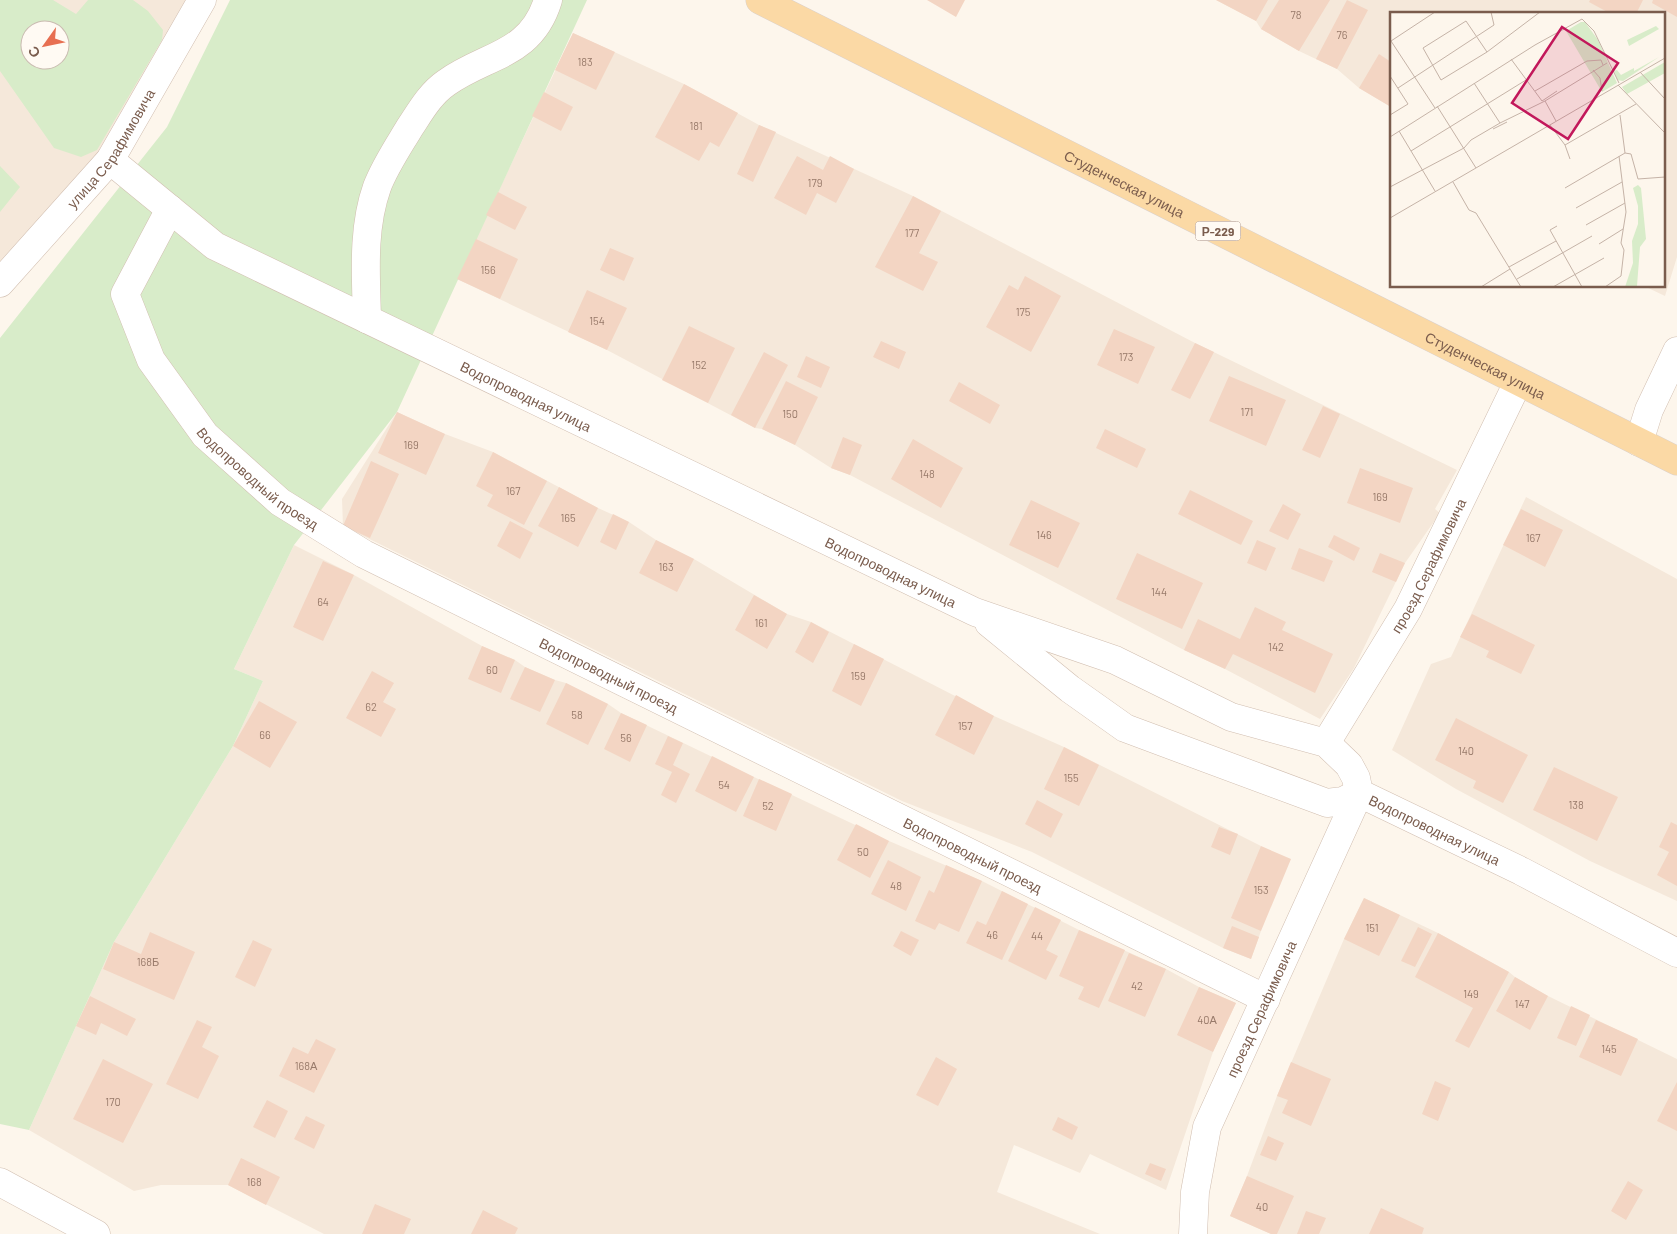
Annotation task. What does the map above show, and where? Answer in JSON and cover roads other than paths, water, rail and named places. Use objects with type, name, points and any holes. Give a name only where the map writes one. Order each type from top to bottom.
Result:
[{"type":"main road","name":"Студенческая улица","points":[[760,0],[1677,461]]},
{"type":"street","name":"улица Серафимовича","points":[[0,283],[110,160],[202,0]]},
{"type":"street","points":[[367,319],[366,256],[369,214],[387,163],[428,100],[444,84],[464,72],[518,46],[534,30],[548,0]]},
{"type":"street","name":"Водопроводная улица","points":[[110,160],[215,246],[975,612],[1115,660],[1231,717],[1326,743],[1349,765],[1356,778],[1358,793],[1521,871],[1677,953]]},
{"type":"street","name":"Водопроводный проезд","points":[[170,209],[125,294],[151,360],[206,435],[280,502],[373,559],[1266,999]]},
{"type":"street","points":[[1639,442],[1650,410],[1677,352]]},
{"type":"street","name":"проезд Серафимовича","points":[[1326,743],[1408,608],[1518,382]]},
{"type":"street","points":[[975,612],[1070,689],[1125,728],[1326,803],[1343,801],[1358,793]]},
{"type":"street","name":"проезд Серафимовича","points":[[1193,1234],[1195,1192],[1208,1127],[1358,793]]},
{"type":"street","points":[[0,1182],[96,1234]]}]
